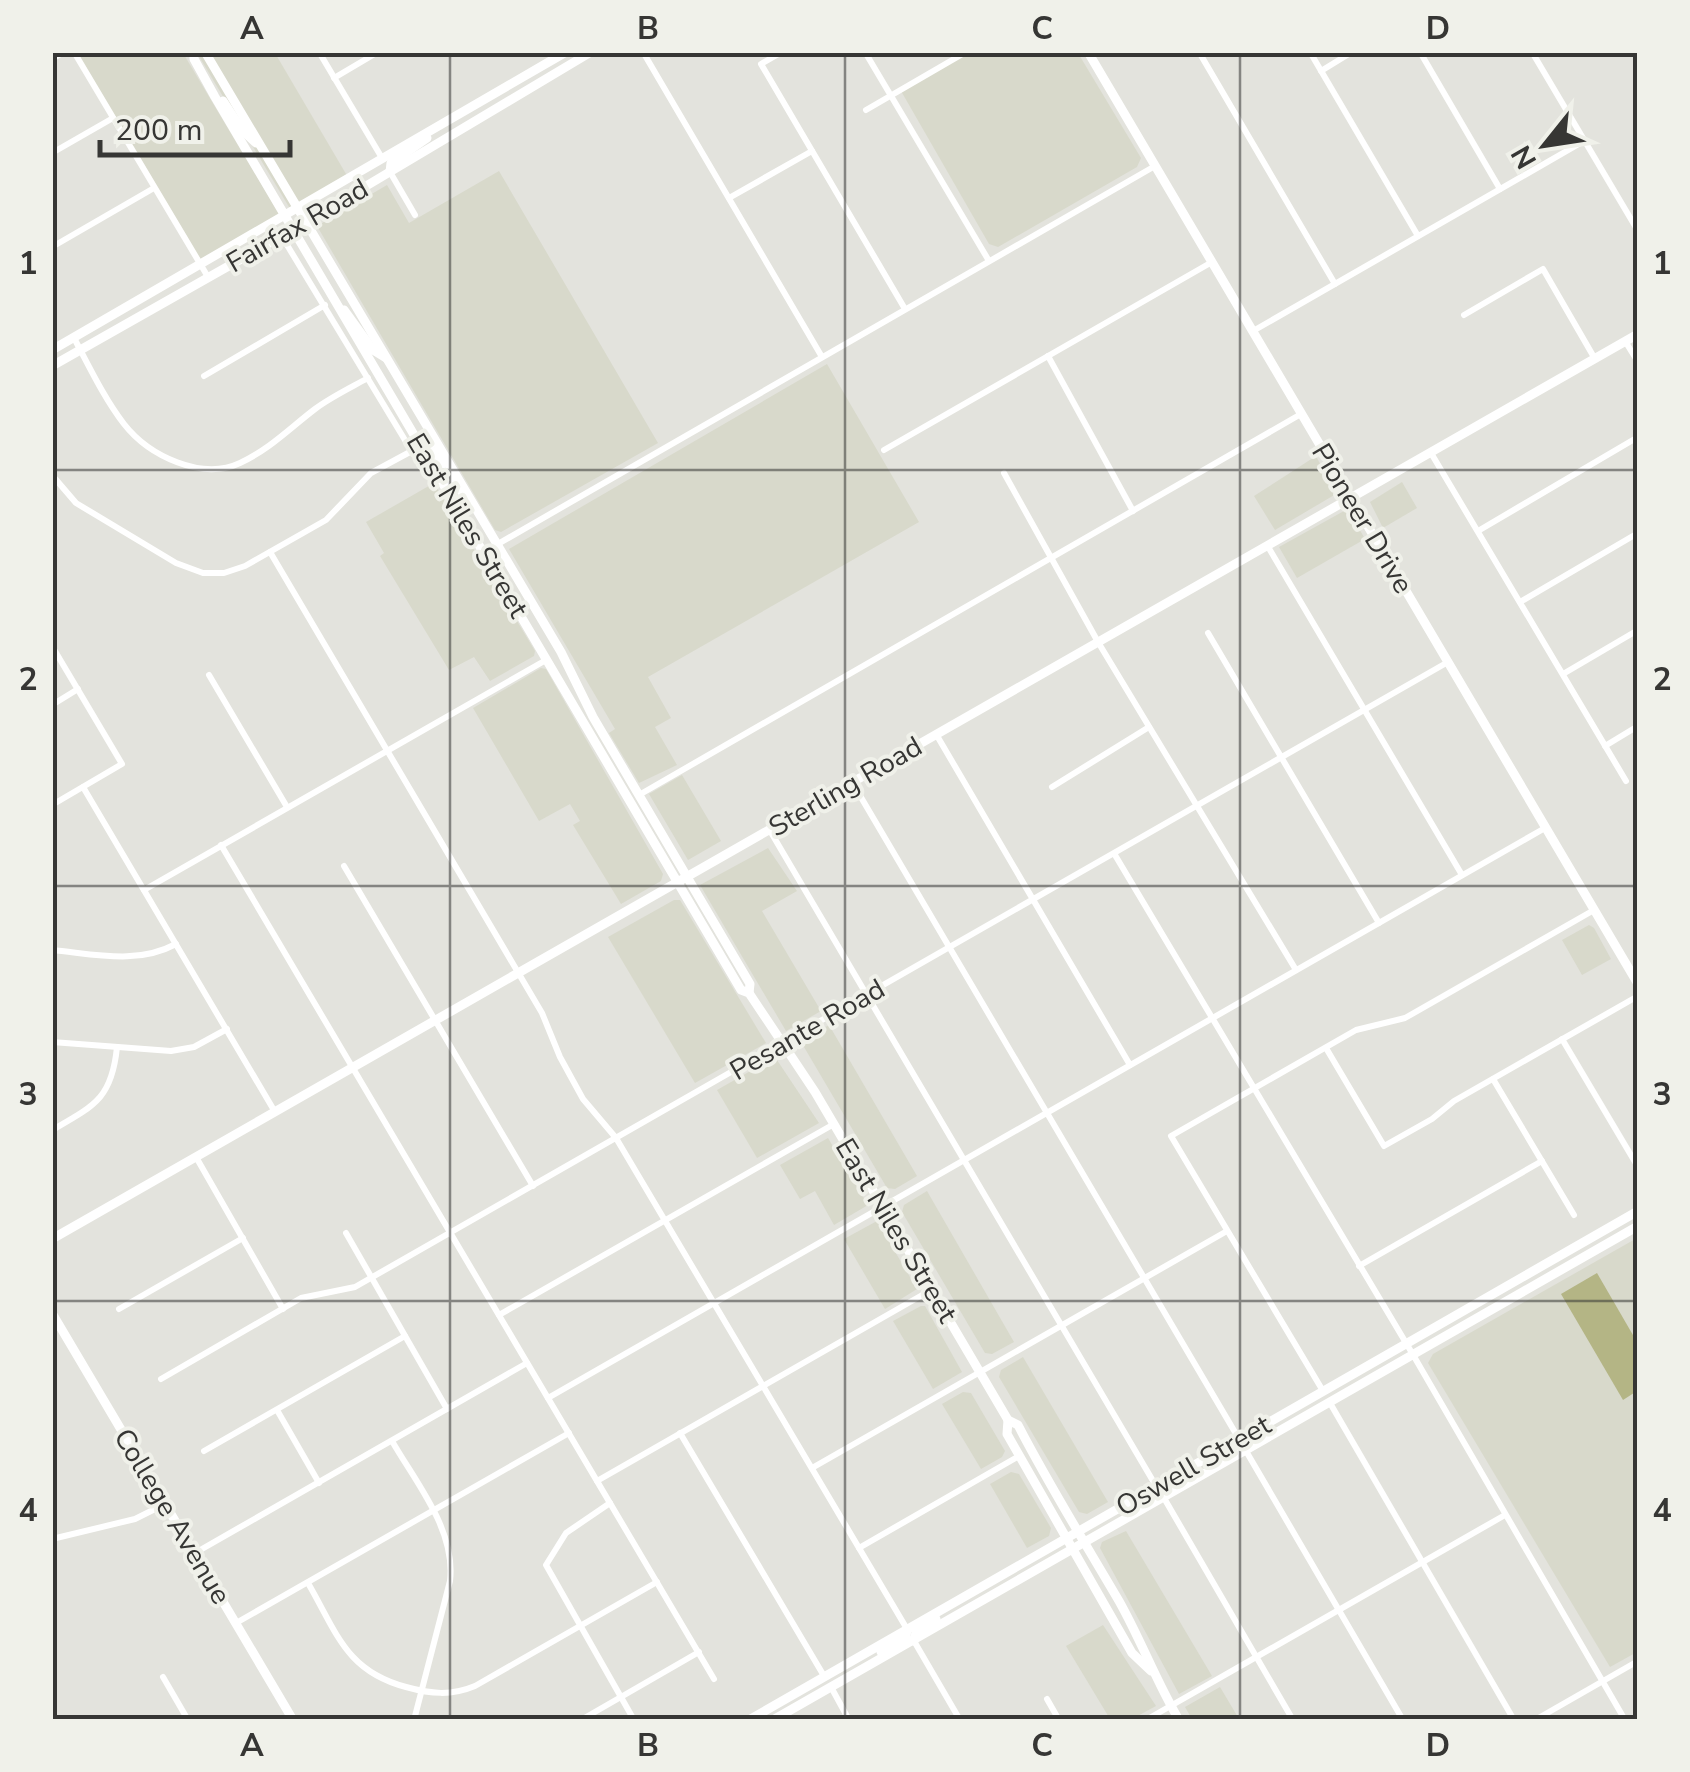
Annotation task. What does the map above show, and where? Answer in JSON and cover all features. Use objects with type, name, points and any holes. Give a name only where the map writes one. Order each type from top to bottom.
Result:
[{"type":"main road","name":"East Niles Street","points":[[194,52],[194,60],[214,97],[294,229],[330,303],[600,749],[750,984],[749,993],[834,1124],[981,1372],[1008,1420],[1007,1434],[1132,1653],[1152,1672]]},
{"type":"main road","name":"East Niles Street","points":[[205,52],[561,652],[682,880]]},
{"type":"main road","name":"Fairfax Road","points":[[52,350],[566,52]]},
{"type":"main road","name":"Fairfax Road","points":[[52,366],[294,229],[591,52]]},
{"type":"main road","name":"Pioneer Drive","points":[[1088,52],[1638,984]]},
{"type":"main road","points":[[214,97],[222,100],[242,130],[263,147]]},
{"type":"main road","points":[[390,172],[391,163],[439,126]]},
{"type":"main road","points":[[330,303],[353,318],[373,350],[388,358]]},
{"type":"main road","name":"Sterling Road","points":[[52,1239],[1638,334]]},
{"type":"main road","points":[[416,448],[430,448],[452,484],[472,501]]},
{"type":"main road","points":[[548,660],[554,660],[581,705],[590,711]]},
{"type":"main road","points":[[600,749],[626,785],[639,795]]},
{"type":"main road","name":"Oswell Street","points":[[749,1720],[970,1594],[1164,1498],[1330,1403],[1409,1349],[1638,1211]]},
{"type":"main road","name":"Oswell Street","points":[[1080,1537],[1156,1486],[1322,1392],[1638,1226]]},
{"type":"main road","name":"College Avenue","points":[[52,1313],[293,1720]]},
{"type":"main road","name":"East Niles Street","points":[[1008,1420],[1018,1425],[1143,1647],[1179,1720]]},
{"type":"main road","name":"Oswell Street","points":[[773,1720],[914,1641],[1069,1543]]},
{"type":"main road","points":[[914,1641],[916,1632],[953,1610],[970,1594]]},
{"type":"main road","points":[[851,1675],[863,1663],[906,1637],[907,1629]]},
{"type":"street","points":[[52,59],[64,52]]},
{"type":"street","points":[[74,52],[208,276]]},
{"type":"street","points":[[319,52],[382,158]]},
{"type":"street","points":[[334,78],[378,52]]},
{"type":"street","points":[[644,52],[822,356]]},
{"type":"street","points":[[782,52],[761,64],[906,309]]},
{"type":"street","points":[[866,52],[988,261]]},
{"type":"street","points":[[866,110],[966,52]]},
{"type":"street","points":[[1199,52],[1336,284]]},
{"type":"street","points":[[1310,52],[1418,236]]},
{"type":"street","points":[[1321,70],[1352,52]]},
{"type":"street","points":[[1420,52],[1500,189]]},
{"type":"street","points":[[1532,52],[1638,231]]},
{"type":"street","points":[[52,153],[113,118]]},
{"type":"street","points":[[1252,331],[1584,141]]},
{"type":"street","points":[[729,198],[812,150]]},
{"type":"street","points":[[484,552],[1155,166]]},
{"type":"street","points":[[390,172],[415,215]]},
{"type":"street","points":[[52,247],[154,188]]},
{"type":"street","points":[[52,475],[76,502],[192,570],[214,574],[235,570],[326,520],[362,480],[416,448],[368,378],[330,303],[281,235]]},
{"type":"street","points":[[884,450],[1212,262]]},
{"type":"street","points":[[1464,314],[1543,269],[1595,359]]},
{"type":"street","points":[[204,376],[330,303]]},
{"type":"street","points":[[74,338],[130,431],[172,459],[198,469],[221,469],[241,463],[276,442],[326,402],[368,378]]},
{"type":"street","points":[[1625,341],[1638,362]]},
{"type":"street","points":[[1048,356],[1132,511]]},
{"type":"street","points":[[639,795],[1301,414]]},
{"type":"street","points":[[1478,531],[1638,437]]},
{"type":"street","points":[[1432,452],[1626,781]]},
{"type":"street","points":[[1004,474],[1098,642],[1296,970]]},
{"type":"street","points":[[1520,602],[1638,534]]},
{"type":"street","points":[[1267,544],[1462,875]]},
{"type":"street","points":[[270,552],[542,1012],[560,1057],[584,1099],[616,1138],[907,1629]]},
{"type":"street","points":[[1562,674],[1638,630]]},
{"type":"street","points":[[1208,633],[1379,923]]},
{"type":"street","points":[[52,646],[122,764],[52,805]]},
{"type":"street","points":[[144,890],[548,660]]},
{"type":"street","name":"Pesante Road","points":[[161,1379],[310,1295],[346,1290],[372,1278],[1448,662]]},
{"type":"street","points":[[210,674],[287,808]]},
{"type":"street","points":[[52,704],[78,690]]},
{"type":"street","points":[[1605,746],[1638,726]]},
{"type":"street","points":[[1052,787],[1149,727]]},
{"type":"street","points":[[936,734],[1130,1065]]},
{"type":"street","points":[[852,782],[1240,1439]]},
{"type":"street","points":[[83,786],[275,1112]]},
{"type":"street","points":[[548,1398],[1545,828]]},
{"type":"street","points":[[770,829],[1156,1486]]},
{"type":"street","points":[[221,845],[714,1679]]},
{"type":"street","points":[[1115,855],[1625,1720]]},
{"type":"street","points":[[344,866],[532,1186]]},
{"type":"street","points":[[1322,1392],[1172,1136],[1364,1026],[1405,1018],[1594,910]]},
{"type":"street","points":[[52,950],[132,958],[176,944]]},
{"type":"street","points":[[1326,1048],[1384,1146],[1638,996]]},
{"type":"street","points":[[52,1042],[183,1050],[226,1029]]},
{"type":"street","points":[[1562,1039],[1638,1167]]},
{"type":"street","points":[[54,1130],[102,1098],[114,1072],[117,1047]]},
{"type":"street","points":[[1493,1079],[1574,1215]]},
{"type":"street","points":[[499,1315],[834,1124]]},
{"type":"street","points":[[196,1157],[283,1309]]},
{"type":"street","points":[[1359,1266],[1542,1162]]},
{"type":"street","points":[[812,1468],[1228,1231]]},
{"type":"street","points":[[346,1233],[447,1409]]},
{"type":"street","points":[[119,1309],[242,1238]]},
{"type":"street","points":[[597,1480],[932,1289]]},
{"type":"street","points":[[204,1451],[406,1336]]},
{"type":"street","points":[[195,1554],[528,1363]]},
{"type":"street","points":[[1330,1403],[1514,1720]]},
{"type":"street","points":[[277,1410],[319,1482]]},
{"type":"street","points":[[236,1624],[569,1433]]},
{"type":"street","points":[[680,1433],[824,1676]]},
{"type":"street","points":[[392,1441],[446,1538],[451,1570],[414,1720]]},
{"type":"street","points":[[1246,1451],[1403,1720]]},
{"type":"street","points":[[860,1548],[1020,1456]]},
{"type":"street","points":[[1164,1498],[1293,1720]]},
{"type":"street","points":[[610,1503],[566,1533],[546,1565],[634,1720]]},
{"type":"street","points":[[52,1539],[135,1519],[165,1504]]},
{"type":"street","points":[[1146,1720],[1505,1515]]},
{"type":"street","points":[[308,1583],[355,1662],[374,1677],[421,1692],[445,1694],[475,1686],[657,1582]]},
{"type":"street","points":[[914,1641],[960,1720]]},
{"type":"street","points":[[582,1720],[698,1652]]},
{"type":"street","points":[[1535,1720],[1638,1662]]},
{"type":"street","points":[[162,1677],[188,1720]]},
{"type":"street","points":[[830,1687],[850,1720]]},
{"type":"street","points":[[1047,1699],[1059,1720]]},
{"type":"shaded area","points":[[77,53],[183,53],[282,219],[203,264]]},
{"type":"shaded area","points":[[197,53],[275,53],[349,179],[292,212]]},
{"type":"shaded area","points":[[968,53],[1078,53],[1141,158],[1137,167],[998,247],[989,244],[901,91]]},
{"type":"shaded area","points":[[499,171],[658,443],[501,532],[495,530],[317,226],[387,185],[409,223]]},
{"type":"shaded area","points":[[827,364],[919,522],[648,677],[671,718],[655,727],[677,765],[639,783],[609,733],[615,729],[509,549]]},
{"type":"shaded area","points":[[1316,456],[1336,494],[1275,530],[1254,496]]},
{"type":"shaded area","points":[[1402,482],[1417,508],[1383,528],[1370,502]]},
{"type":"shaded area","points":[[434,483],[535,651],[534,656],[490,681],[474,657],[449,670],[380,556],[384,553],[366,522]]},
{"type":"shaded area","points":[[1344,511],[1350,513],[1365,539],[1297,578],[1279,547]]},
{"type":"shaded area","points":[[541,668],[546,669],[663,874],[661,881],[621,904],[573,825],[580,821],[570,804],[539,821],[473,708]]},
{"type":"shaded area","points":[[682,775],[721,841],[688,860],[649,794]]},
{"type":"shaded area","points":[[768,848],[797,891],[762,911],[821,1011],[786,1031],[700,885]]},
{"type":"shaded area","points":[[680,900],[766,1043],[695,1083],[608,937]]},
{"type":"shaded area","points":[[1589,925],[1611,959],[1582,975],[1562,940]]},
{"type":"shaded area","points":[[829,1025],[917,1176],[895,1189],[887,1188],[804,1047],[805,1039]]},
{"type":"shaded area","points":[[775,1057],[819,1123],[757,1158],[717,1090]]},
{"type":"shaded area","points":[[828,1138],[868,1205],[834,1225],[815,1191],[800,1199],[780,1165]]},
{"type":"shaded area","points":[[927,1191],[1014,1342],[992,1354],[985,1353],[902,1212],[904,1205]]},
{"type":"shaded area","points":[[877,1221],[917,1289],[885,1309],[844,1239]]},
{"type":"shaded area","points":[[1637,1238],[1637,1652],[1610,1667],[1428,1363],[1433,1354]]},
{"type":"shaded area","points":[[925,1306],[962,1372],[933,1389],[893,1321]]},
{"type":"shaded area","points":[[1023,1357],[1108,1502],[1087,1514],[1079,1512],[999,1377],[1001,1370]]},
{"type":"shaded area","points":[[963,1392],[971,1393],[1005,1451],[981,1469],[942,1404]]},
{"type":"shaded area","points":[[1011,1472],[1019,1474],[1051,1528],[1049,1536],[1027,1548],[990,1484]]},
{"type":"shaded area","points":[[1126,1531],[1212,1676],[1179,1694],[1100,1548],[1102,1542]]},
{"type":"shaded area","points":[[1103,1625],[1156,1706],[1132,1719],[1110,1719],[1066,1646]]},
{"type":"shaded area","points":[[1220,1687],[1239,1719],[1192,1719],[1185,1707]]},
{"type":"green space","points":[[1597,1273],[1637,1342],[1637,1391],[1623,1400],[1561,1294]]},
{"type":"railway","points":[[1634,52],[1638,67]]}]
